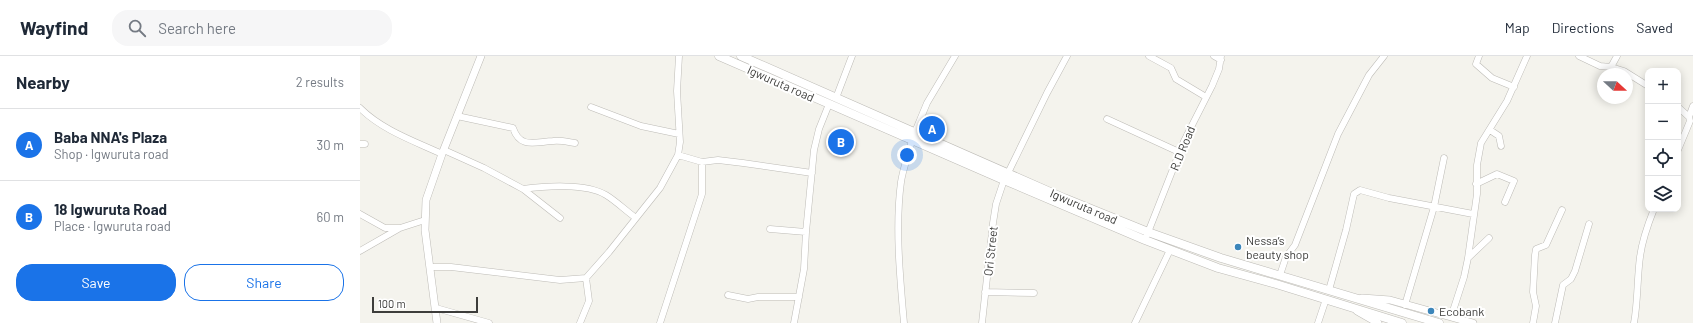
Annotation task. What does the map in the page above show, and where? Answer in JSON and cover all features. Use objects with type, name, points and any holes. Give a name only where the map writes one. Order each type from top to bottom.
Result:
[{"type":"main road","name":"Igwuruta road","points":[[719,56],[912,140],[1148,232],[1221,258],[1439,323]]},
{"type":"main road","name":"Igwuruta road","points":[[743,56],[915,132],[1006,177],[1144,240],[1218,268],[1276,284],[1402,323]]},
{"type":"street","points":[[437,323],[425,220],[426,200],[443,152],[481,56]]},
{"type":"street","points":[[431,267],[451,267],[560,280],[586,278],[636,218],[667,177],[678,155],[680,142],[677,91],[679,56]]},
{"type":"street","points":[[836,98],[852,56]]},
{"type":"street","points":[[915,132],[927,103],[955,56]]},
{"type":"street","name":"Ori Street","points":[[982,323],[990,239],[996,204],[1006,177],[1047,92],[1067,56]]},
{"type":"street","points":[[1149,56],[1171,68],[1176,79],[1206,97]]},
{"type":"street","points":[[1214,56],[1221,58]]},
{"type":"street","points":[[1280,275],[1286,257],[1295,245],[1338,134],[1369,75],[1384,56]]},
{"type":"street","points":[[1479,56],[1476,64],[1492,78],[1514,87]]},
{"type":"street","points":[[1451,317],[1464,277],[1468,258],[1477,194],[1476,184],[1481,143],[1507,102],[1527,56]]},
{"type":"street","points":[[1579,56],[1600,66],[1611,67],[1624,71],[1645,84]]},
{"type":"street","points":[[1611,67],[1617,56]]},
{"type":"street","name":"R.D Road","points":[[1144,240],[1179,152],[1212,86],[1221,58]]},
{"type":"street","points":[[794,323],[804,269],[814,150],[819,129],[829,104]]},
{"type":"street","points":[[1681,143],[1690,121],[1689,117],[1693,106]]},
{"type":"street","points":[[591,107],[641,126],[679,134]]},
{"type":"street","points":[[360,108],[376,122],[401,135],[484,168],[523,190],[560,218]]},
{"type":"street","points":[[1681,110],[1689,117]]},
{"type":"street","points":[[457,116],[513,128],[515,134],[522,142],[530,143],[554,141],[576,143]]},
{"type":"street","points":[[1107,119],[1179,152]]},
{"type":"street","points":[[1490,130],[1499,136],[1501,146]]},
{"type":"street","points":[[904,323],[901,295],[898,210],[901,180],[912,140]]},
{"type":"street","points":[[678,155],[702,162],[718,160],[812,173]]},
{"type":"street","points":[[1405,305],[1434,207],[1444,158]]},
{"type":"street","points":[[660,323],[702,194],[702,162]]},
{"type":"street","points":[[1476,184],[1497,174],[1514,181],[1505,202]]},
{"type":"street","points":[[523,190],[544,186],[562,186],[599,192],[606,195],[636,218]]},
{"type":"street","points":[[1329,290],[1346,230],[1354,194],[1360,190],[1389,198],[1473,214]]},
{"type":"street","points":[[1533,323],[1536,306],[1533,292],[1536,249],[1546,245],[1562,210]]},
{"type":"street","points":[[1634,323],[1638,305],[1640,256],[1647,226],[1653,212]]},
{"type":"street","points":[[360,214],[385,228],[400,228]]},
{"type":"street","points":[[360,252],[400,228],[425,220]]},
{"type":"street","points":[[1555,323],[1563,285],[1571,279],[1575,271],[1589,224]]},
{"type":"street","points":[[770,229],[806,232]]},
{"type":"street","points":[[1468,258],[1489,238]]},
{"type":"street","points":[[1135,323],[1170,250]]},
{"type":"street","points":[[580,323],[589,301],[586,278]]},
{"type":"street","points":[[985,292],[1034,293]]},
{"type":"street","points":[[728,295],[748,299],[758,297],[799,297]]},
{"type":"street","points":[[1352,297],[1390,300],[1473,323]]},
{"type":"street","points":[[1318,323],[1326,299]]},
{"type":"street","points":[[1350,307],[1378,323]]},
{"type":"street","points":[[436,308],[489,323]]},
{"type":"place","name":"Baba NNA's Plaza","points":[[932,129]]},
{"type":"place","name":"18 Igwuruta Road","points":[[841,142]]},
{"type":"place","name":"Nessa’s beauty shop","points":[[1238,247]]},
{"type":"place","name":"Ecobank","points":[[1431,311]]}]
